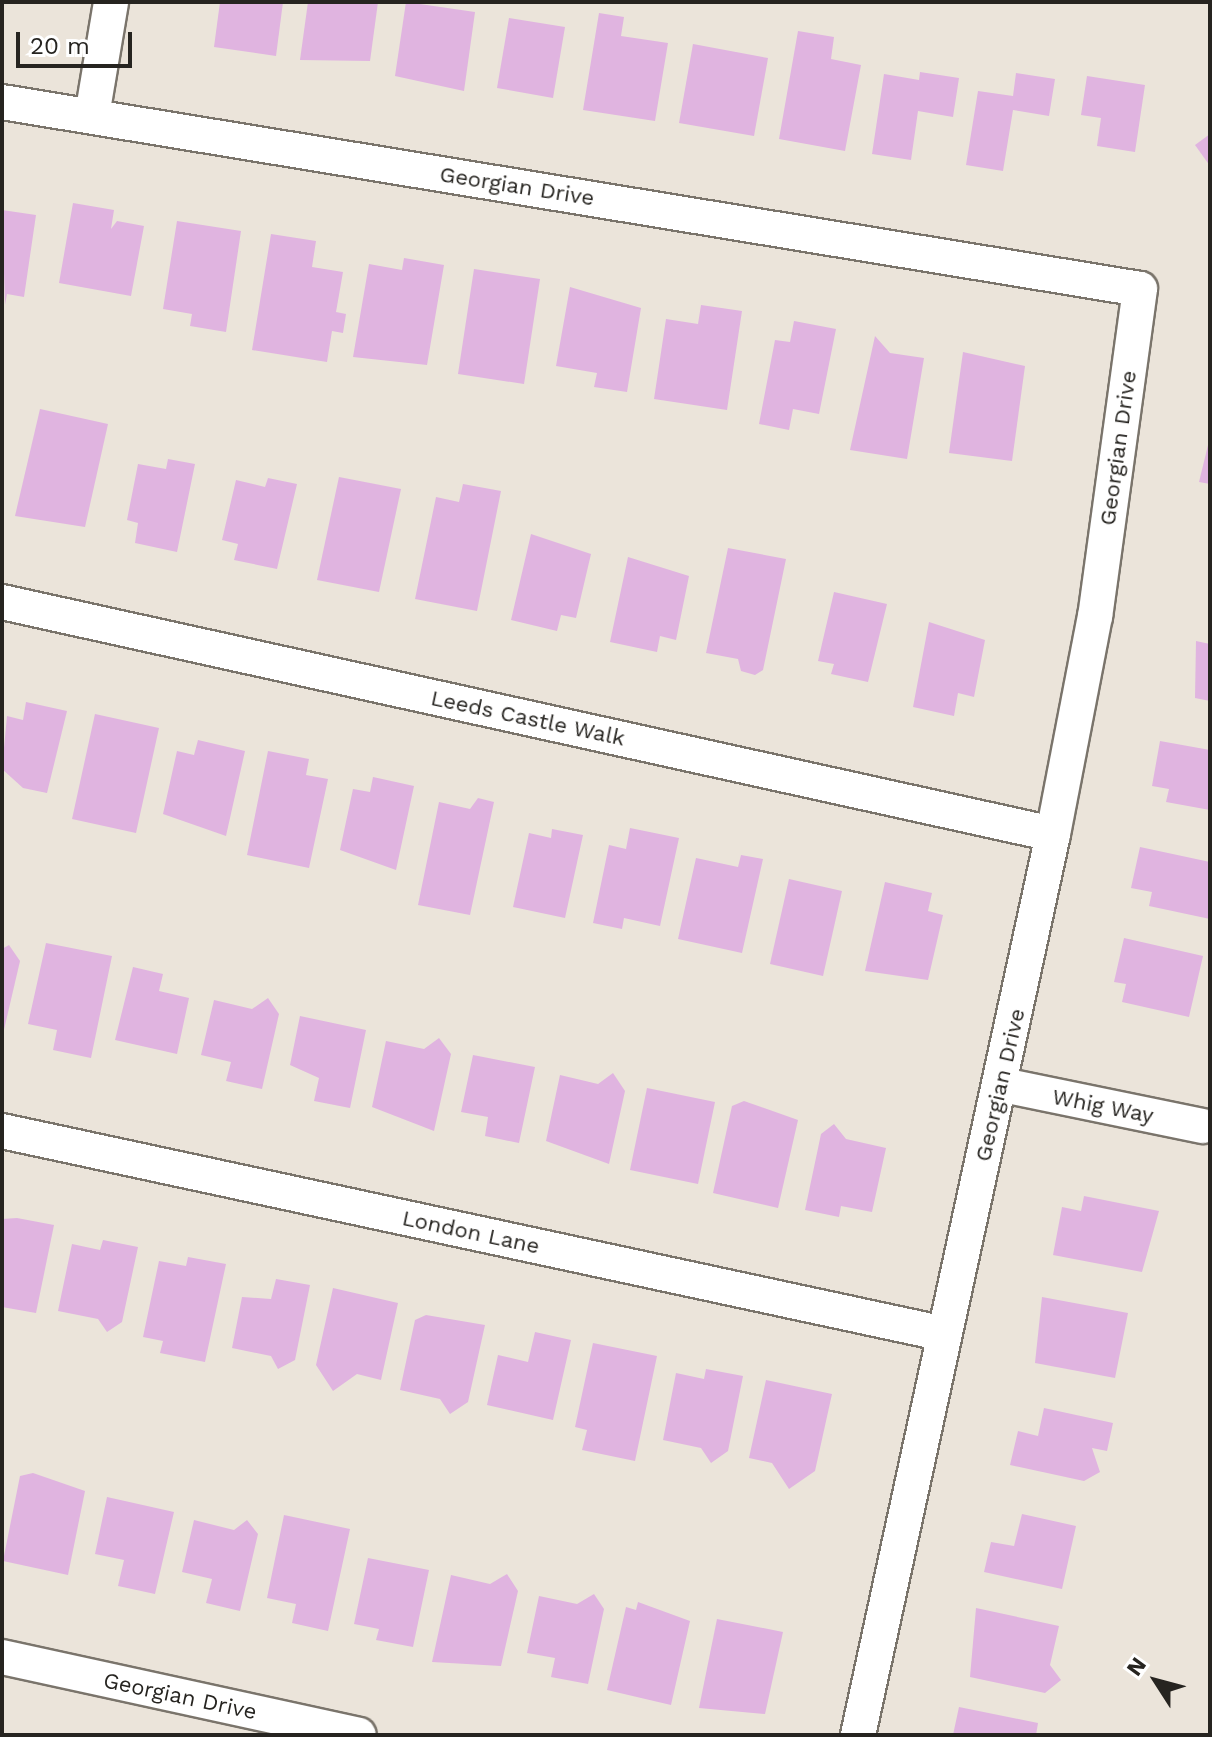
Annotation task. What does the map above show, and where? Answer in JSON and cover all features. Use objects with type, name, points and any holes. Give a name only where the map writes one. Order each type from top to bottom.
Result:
[{"type":"street","points":[[92,116],[111,2]]},
{"type":"street","name":"Georgian Drive","points":[[2,102],[1140,289],[1095,616],[1053,834],[1003,1085],[940,1333],[858,1735]]},
{"type":"street","name":"Leeds Castle Walk","points":[[2,602],[1053,834]]},
{"type":"street","name":"Whig Way","points":[[1003,1085],[1203,1126]]},
{"type":"street","name":"London Lane","points":[[2,1131],[940,1333]]},
{"type":"street","name":"Georgian Drive","points":[[2,1657],[359,1735]]},
{"type":"building","points":[[220,2],[283,2],[276,56],[214,47]]},
{"type":"building","points":[[308,2],[378,2],[370,61],[300,60]]},
{"type":"building","points":[[406,2],[475,12],[464,91],[395,76]]},
{"type":"building","points":[[599,13],[624,17],[621,36],[668,43],[655,121],[583,110]]},
{"type":"building","points":[[509,18],[565,27],[553,98],[497,88]]},
{"type":"building","points":[[798,31],[834,37],[831,59],[861,65],[845,151],[779,139]]},
{"type":"building","points":[[693,44],[768,58],[754,136],[679,123]]},
{"type":"building","points":[[920,72],[959,78],[953,117],[918,111],[911,160],[872,154],[884,74],[919,80]]},
{"type":"building","points":[[1016,73],[1055,79],[1049,116],[1013,110],[1003,171],[966,165],[978,91],[1013,96]]},
{"type":"building","points":[[1087,76],[1145,85],[1135,152],[1097,146],[1101,118],[1081,115]]},
{"type":"building","points":[[1210,134],[1210,166],[1195,145]]},
{"type":"building","points":[[73,203],[114,210],[111,229],[117,221],[144,226],[131,296],[59,283]]},
{"type":"building","points":[[2,210],[36,215],[24,297],[7,294],[5,305]]},
{"type":"building","points":[[177,221],[241,231],[226,332],[190,326],[192,314],[163,309]]},
{"type":"building","points":[[271,234],[316,241],[312,267],[343,272],[336,312],[346,314],[343,333],[332,331],[327,362],[252,350]]},
{"type":"building","points":[[404,258],[444,265],[427,365],[353,357],[369,264],[402,270]]},
{"type":"building","points":[[474,269],[540,279],[524,384],[458,374]]},
{"type":"building","points":[[570,287],[641,308],[627,392],[594,387],[597,373],[556,366]]},
{"type":"building","points":[[701,305],[742,311],[727,410],[654,399],[666,319],[698,324]]},
{"type":"building","points":[[794,321],[836,329],[819,414],[793,409],[789,430],[759,424],[775,340],[790,342]]},
{"type":"building","points":[[875,336],[890,353],[924,358],[907,459],[850,450]]},
{"type":"building","points":[[963,352],[1025,366],[1012,461],[949,453]]},
{"type":"building","points":[[40,409],[108,424],[85,527],[15,516]]},
{"type":"building","points":[[1210,437],[1210,484],[1199,482]]},
{"type":"building","points":[[168,459],[195,464],[177,552],[135,543],[138,523],[127,520],[138,464],[166,469]]},
{"type":"building","points":[[339,477],[401,489],[379,592],[317,580]]},
{"type":"building","points":[[268,478],[297,484],[277,569],[234,560],[238,544],[222,540],[236,480],[265,487]]},
{"type":"building","points":[[463,484],[501,491],[477,611],[415,599],[436,497],[459,502]]},
{"type":"building","points":[[531,534],[591,554],[576,618],[561,615],[557,631],[511,620]]},
{"type":"building","points":[[728,548],[786,559],[763,670],[755,675],[741,671],[738,659],[706,653]]},
{"type":"building","points":[[628,557],[689,576],[676,640],[660,636],[657,652],[610,642]]},
{"type":"building","points":[[834,592],[887,604],[868,682],[831,674],[834,664],[818,661]]},
{"type":"building","points":[[929,622],[985,640],[974,697],[958,693],[954,716],[913,707]]},
{"type":"building","points":[[1196,641],[1210,644],[1210,701],[1195,698]]},
{"type":"building","points":[[26,702],[67,711],[47,793],[23,788],[2,769],[7,716],[23,720]]},
{"type":"building","points":[[95,714],[159,728],[136,833],[72,819]]},
{"type":"building","points":[[198,740],[245,751],[226,836],[163,814],[177,751],[194,755]]},
{"type":"building","points":[[1160,741],[1210,750],[1210,810],[1166,802],[1169,789],[1152,786]]},
{"type":"building","points":[[268,751],[309,759],[306,775],[328,779],[309,868],[247,855]]},
{"type":"building","points":[[373,777],[414,786],[396,870],[340,850],[353,789],[370,792]]},
{"type":"building","points":[[478,798],[494,802],[470,915],[418,905],[439,802],[470,809]]},
{"type":"building","points":[[630,828],[679,838],[660,926],[624,918],[622,929],[593,923],[609,845],[626,849]]},
{"type":"building","points":[[552,829],[583,835],[565,918],[513,907],[529,833],[551,838]]},
{"type":"building","points":[[1140,847],[1210,862],[1210,919],[1149,906],[1152,892],[1131,888]]},
{"type":"building","points":[[741,855],[763,859],[742,953],[678,939],[696,858],[738,867]]},
{"type":"building","points":[[789,879],[842,891],[823,976],[770,964]]},
{"type":"building","points":[[885,882],[932,893],[928,911],[943,915],[928,980],[865,971]]},
{"type":"building","points":[[1124,938],[1203,956],[1189,1017],[1122,1002],[1126,984],[1114,982]]},
{"type":"building","points":[[46,943],[112,956],[91,1058],[53,1050],[57,1030],[28,1024]]},
{"type":"building","points":[[9,945],[20,961],[3,1034],[2,949]]},
{"type":"building","points":[[133,967],[163,974],[159,991],[189,998],[177,1054],[115,1040]]},
{"type":"building","points":[[268,998],[279,1014],[262,1089],[226,1081],[231,1062],[201,1055],[214,1000],[252,1009]]},
{"type":"building","points":[[300,1016],[366,1030],[350,1108],[314,1101],[319,1078],[290,1065]]},
{"type":"building","points":[[439,1038],[451,1054],[434,1131],[372,1107],[386,1041],[424,1049]]},
{"type":"building","points":[[473,1055],[535,1067],[519,1143],[485,1136],[488,1117],[461,1112]]},
{"type":"building","points":[[613,1073],[625,1091],[609,1164],[546,1141],[560,1075],[598,1084]]},
{"type":"building","points":[[647,1088],[715,1102],[698,1184],[630,1170]]},
{"type":"building","points":[[744,1101],[798,1120],[778,1208],[713,1193],[732,1106]]},
{"type":"building","points":[[834,1124],[846,1139],[886,1148],[872,1212],[841,1206],[839,1217],[805,1210],[821,1134]]},
{"type":"building","points":[[1084,1196],[1159,1211],[1142,1272],[1053,1255],[1062,1207],[1081,1211]]},
{"type":"building","points":[[17,1218],[54,1225],[36,1313],[2,1307],[2,1219]]},
{"type":"building","points":[[103,1240],[138,1247],[122,1322],[107,1332],[98,1319],[58,1311],[72,1244],[100,1250]]},
{"type":"building","points":[[188,1257],[226,1264],[205,1362],[160,1353],[163,1341],[143,1337],[159,1261],[186,1266]]},
{"type":"building","points":[[276,1279],[310,1285],[295,1360],[278,1369],[271,1356],[232,1348],[242,1297],[271,1299]]},
{"type":"building","points":[[333,1288],[398,1303],[381,1380],[357,1374],[333,1391],[316,1365]]},
{"type":"building","points":[[1042,1297],[1128,1313],[1115,1378],[1035,1363]]},
{"type":"building","points":[[426,1315],[485,1325],[468,1402],[450,1414],[440,1399],[400,1390],[415,1320]]},
{"type":"building","points":[[535,1332],[571,1340],[553,1420],[487,1405],[498,1355],[528,1362]]},
{"type":"building","points":[[593,1343],[657,1356],[635,1461],[582,1450],[587,1430],[575,1427]]},
{"type":"building","points":[[706,1369],[743,1376],[728,1451],[711,1463],[701,1448],[663,1440],[676,1373],[704,1379]]},
{"type":"building","points":[[766,1380],[832,1394],[815,1471],[789,1489],[772,1463],[749,1458]]},
{"type":"building","points":[[1044,1408],[1113,1423],[1107,1451],[1092,1448],[1100,1472],[1084,1481],[1010,1465],[1018,1431],[1038,1436]]},
{"type":"building","points":[[33,1473],[85,1491],[68,1575],[3,1561],[20,1476]]},
{"type":"building","points":[[107,1497],[174,1512],[155,1594],[118,1586],[124,1560],[95,1554]]},
{"type":"building","points":[[1022,1514],[1076,1526],[1062,1589],[984,1572],[991,1542],[1014,1546]]},
{"type":"building","points":[[284,1515],[350,1529],[328,1631],[292,1623],[296,1604],[267,1598]]},
{"type":"building","points":[[194,1520],[234,1530],[247,1520],[258,1534],[240,1611],[206,1603],[212,1579],[182,1572]]},
{"type":"building","points":[[368,1558],[429,1570],[413,1647],[376,1640],[379,1629],[354,1624]]},
{"type":"building","points":[[507,1574],[518,1591],[501,1666],[432,1662],[451,1575],[490,1584]]},
{"type":"building","points":[[594,1594],[604,1609],[588,1684],[551,1677],[555,1658],[527,1653],[539,1596],[577,1604]]},
{"type":"building","points":[[638,1602],[690,1621],[671,1705],[607,1690],[626,1607],[636,1610]]},
{"type":"building","points":[[976,1608],[1059,1626],[1050,1665],[1061,1680],[1045,1693],[970,1677]]},
{"type":"building","points":[[717,1619],[783,1632],[765,1714],[699,1708]]},
{"type":"building","points":[[959,1707],[1038,1723],[1036,1735],[953,1735]]}]
